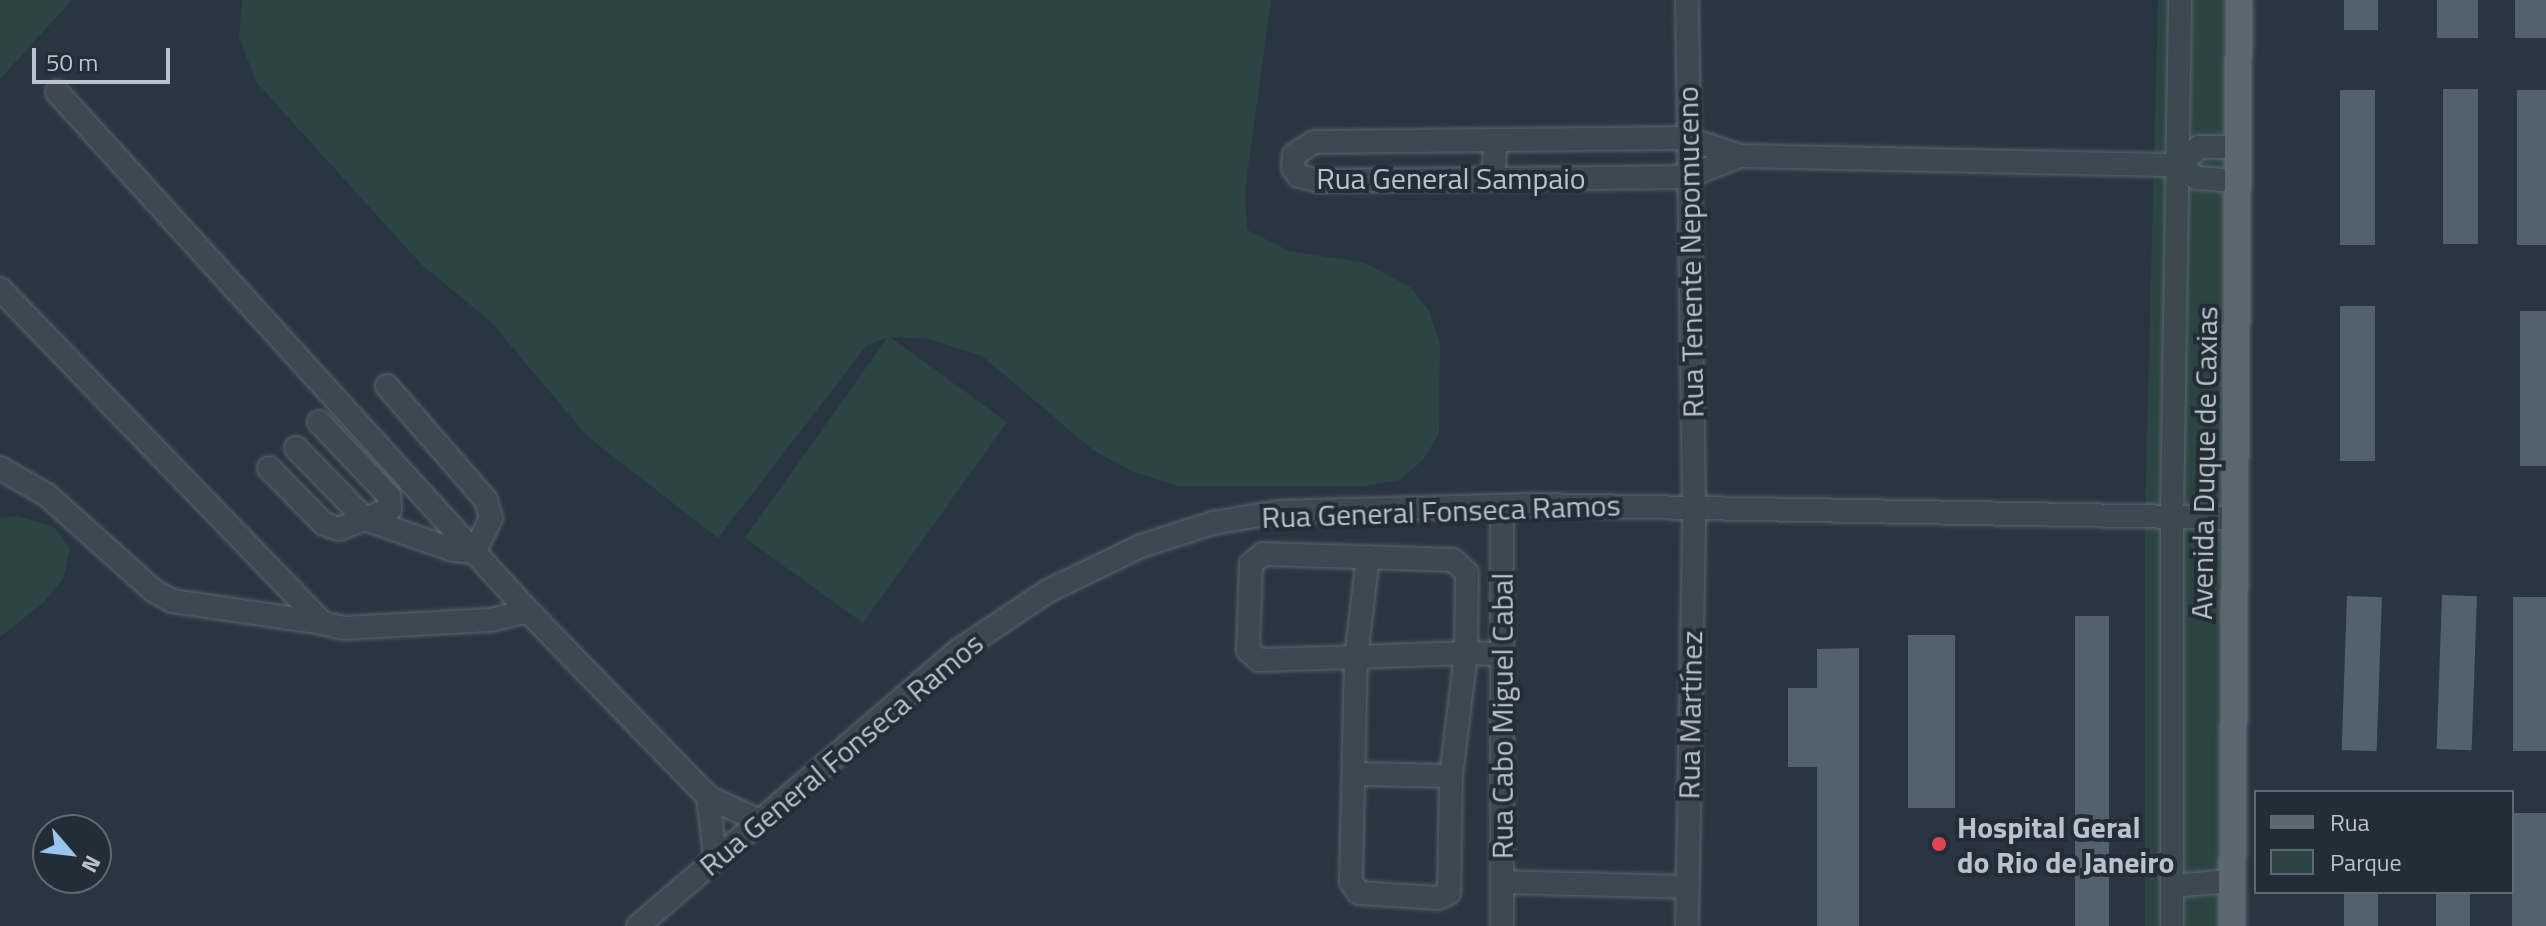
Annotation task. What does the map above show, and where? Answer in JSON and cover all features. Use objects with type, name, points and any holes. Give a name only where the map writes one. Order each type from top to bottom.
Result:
[{"type":"main road","name":"Avenida Duque de Caxias","points":[[2232,926],[2239,0]]},
{"type":"street","name":"Rua Tenente Nepomuceno","points":[[1687,0],[1686,177],[1694,504]]},
{"type":"street","points":[[2172,926],[2172,516],[2180,0]]},
{"type":"street","points":[[57,92],[528,611],[708,797],[760,821]]},
{"type":"street","name":"Rua General Sampaio","points":[[1740,156],[1686,177],[1319,181],[1293,168],[1294,155],[1314,142],[1686,138],[1740,156],[2179,165],[2197,178],[2237,181]]},
{"type":"street","points":[[1493,179],[1496,140]]},
{"type":"street","name":"Rua General Sampaio","points":[[2179,165],[2199,147],[2237,147]]},
{"type":"street","points":[[0,289],[322,623]]},
{"type":"street","points":[[387,386],[486,500],[491,518],[474,552]]},
{"type":"street","points":[[269,468],[324,524],[339,529],[390,509],[393,502],[319,422]]},
{"type":"street","points":[[296,448],[365,519],[453,550],[474,552]]},
{"type":"street","points":[[0,468],[47,495],[154,591],[172,601],[343,628],[490,620],[528,611]]},
{"type":"street","name":"Rua General Fonseca Ramos","points":[[638,926],[958,651],[1048,591],[1141,546],[1213,523],[1278,512],[1694,504],[2234,518]]},
{"type":"street","name":"Rua Martínez","points":[[1687,926],[1694,504]]},
{"type":"street","name":"Rua Cabo Miguel Cabal","points":[[1502,506],[1502,926]]},
{"type":"street","points":[[1368,557],[1356,657],[1357,774],[1353,888],[1359,893],[1438,898],[1449,893],[1451,776],[1466,653],[1463,565],[1453,560],[1368,557],[1263,554],[1251,564],[1251,656],[1356,657],[1466,653],[1503,654]]},
{"type":"street","points":[[1357,774],[1451,776]]},
{"type":"street","points":[[708,797],[715,857]]},
{"type":"street","points":[[2172,886],[2232,881]]},
{"type":"street","points":[[1502,882],[1687,887]]},
{"type":"green space","points":[[0,0],[72,0],[0,79]]},
{"type":"green space","points":[[242,0],[1271,0],[1245,190],[1247,230],[1289,251],[1365,263],[1410,287],[1429,311],[1440,345],[1439,434],[1423,460],[1400,480],[1364,486],[1177,486],[1131,471],[1093,450],[982,356],[929,339],[890,337],[1007,422],[863,623],[745,538],[887,338],[867,345],[718,538],[588,437],[491,322],[422,265],[257,83],[239,38]]},
{"type":"green space","points":[[2158,0],[2243,0],[2237,926],[2145,926],[2145,516]]},
{"type":"green space","points":[[18,516],[54,527],[70,549],[63,579],[43,603],[0,637],[0,518]]},
{"type":"building","points":[[2344,0],[2378,0],[2378,30],[2344,30]]},
{"type":"building","points":[[2437,0],[2478,0],[2478,38],[2437,38]]},
{"type":"building","points":[[2515,0],[2546,0],[2546,38],[2515,38]]},
{"type":"building","points":[[2443,89],[2478,89],[2478,244],[2443,244]]},
{"type":"building","points":[[2340,90],[2375,90],[2375,245],[2340,245]]},
{"type":"building","points":[[2517,90],[2546,90],[2546,245],[2517,245]]},
{"type":"building","points":[[2340,306],[2375,306],[2375,461],[2340,461]]},
{"type":"building","points":[[2520,311],[2546,311],[2546,466],[2520,466]]},
{"type":"building","points":[[2442,595],[2477,596],[2472,750],[2437,749]]},
{"type":"building","points":[[2347,596],[2382,597],[2377,751],[2342,750]]},
{"type":"building","points":[[2513,597],[2546,597],[2546,751],[2513,751]]},
{"type":"building","points":[[2075,616],[2109,616],[2109,926],[2075,926]]},
{"type":"building","points":[[1908,635],[1955,635],[1955,808],[1908,808]]},
{"type":"building","points":[[1859,648],[1859,926],[1817,926],[1817,767],[1788,767],[1788,688],[1817,688],[1817,649]]},
{"type":"building","points":[[2514,813],[2546,813],[2546,926],[2512,926]]},
{"type":"building","points":[[2344,894],[2378,894],[2378,926],[2344,926]]},
{"type":"building","points":[[2436,894],[2470,894],[2470,926],[2436,926]]},
{"type":"place","name":"Hospital Geral do Rio de Janeiro","points":[[1939,844]]}]
